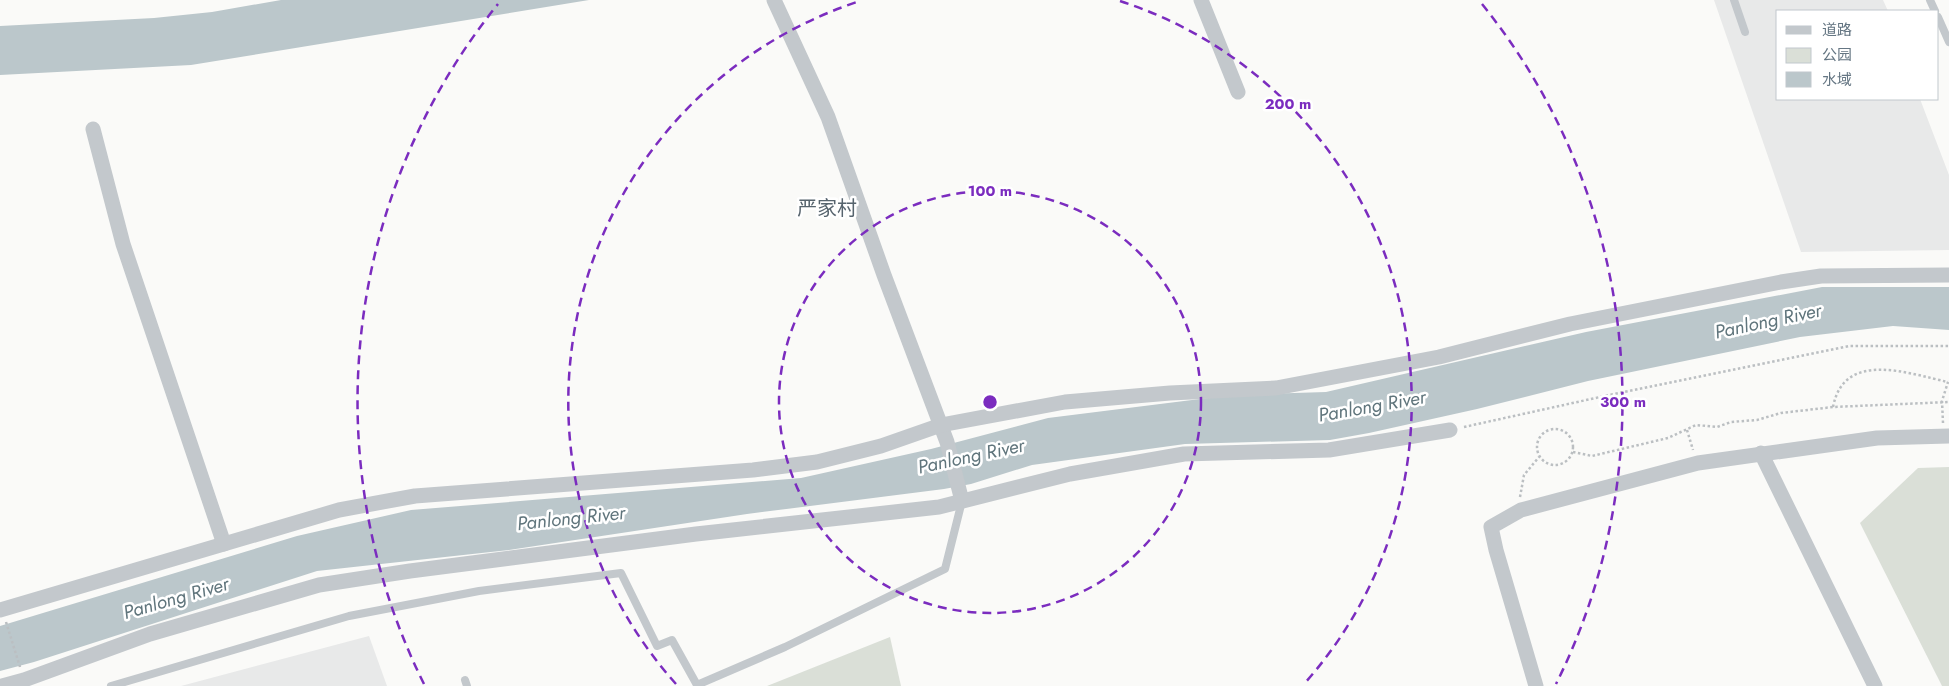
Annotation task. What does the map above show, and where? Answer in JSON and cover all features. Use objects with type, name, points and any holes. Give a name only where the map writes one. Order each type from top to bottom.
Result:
[{"type":"street","points":[[774,0],[828,117],[947,442],[962,501]]},
{"type":"street","points":[[1202,0],[1238,92]]},
{"type":"street","points":[[93,129],[123,244],[224,544]]},
{"type":"street","points":[[1,607],[339,510],[415,496],[753,470],[817,462],[881,446],[941,425],[1065,402],[1170,393],[1276,388],[1439,357],[1570,324],[1781,282],[1821,276],[1949,275]]},
{"type":"street","points":[[2,686],[24,680],[150,634],[319,585],[410,571],[686,536],[939,507],[1070,474],[1184,454],[1329,450],[1450,430]]},
{"type":"street","points":[[1536,686],[1496,550],[1492,528],[1521,510],[1698,463],[1877,438],[1946,435]]},
{"type":"street","points":[[1760,453],[1875,686]]},
{"type":"lane","points":[[1734,0],[1745,32]]},
{"type":"lane","points":[[1939,18],[1949,42]]},
{"type":"lane","points":[[112,686],[349,616],[480,591],[621,572],[657,646],[672,640],[697,685],[785,647],[945,569],[962,501]]},
{"type":"path","points":[[1450,430],[1849,346],[1949,346]]},
{"type":"path","points":[[1833,407],[1841,387],[1850,378],[1868,370],[1887,369],[1949,381],[1942,401],[1946,435]]},
{"type":"path","points":[[1573,452],[1592,456],[1668,438],[1696,426],[1717,427],[1730,422],[1757,420],[1782,413],[1833,407],[1949,402]]},
{"type":"path","points":[[1551,429],[1564,430],[1569,434],[1574,446],[1573,452],[1566,462],[1560,465],[1547,463],[1539,457],[1537,442],[1540,436],[1551,429]]},
{"type":"path","points":[[1686,430],[1698,463]]},
{"type":"path","points":[[1521,510],[1520,495],[1524,475],[1539,457]]},
{"type":"path","points":[[1,607],[24,680]]},
{"type":"shaded area","points":[[1714,0],[1883,0],[1888,10],[1776,10],[1776,100],[1920,100],[1949,175],[1949,250],[1801,252]]},
{"type":"shaded area","points":[[369,636],[387,686],[181,686]]},
{"type":"green space","points":[[1949,467],[1949,686],[1942,686],[1860,523],[1918,468]]},
{"type":"green space","points":[[890,637],[901,686],[767,686]]},
{"type":"water","points":[[281,0],[589,0],[191,65],[0,75],[0,26],[154,18],[212,12]]},
{"type":"water","name":"Panlong River","points":[[1822,287],[1949,287],[1949,330],[1893,326],[1800,337],[1588,381],[1477,409],[1330,440],[1185,444],[1032,465],[971,484],[944,489],[747,514],[509,550],[317,571],[34,662],[0,671],[0,626],[297,536],[411,510],[801,478],[931,449],[1048,418],[1232,395],[1326,392],[1586,332]]},
{"type":"district","name":"严家村","points":[[827,208]]}]
